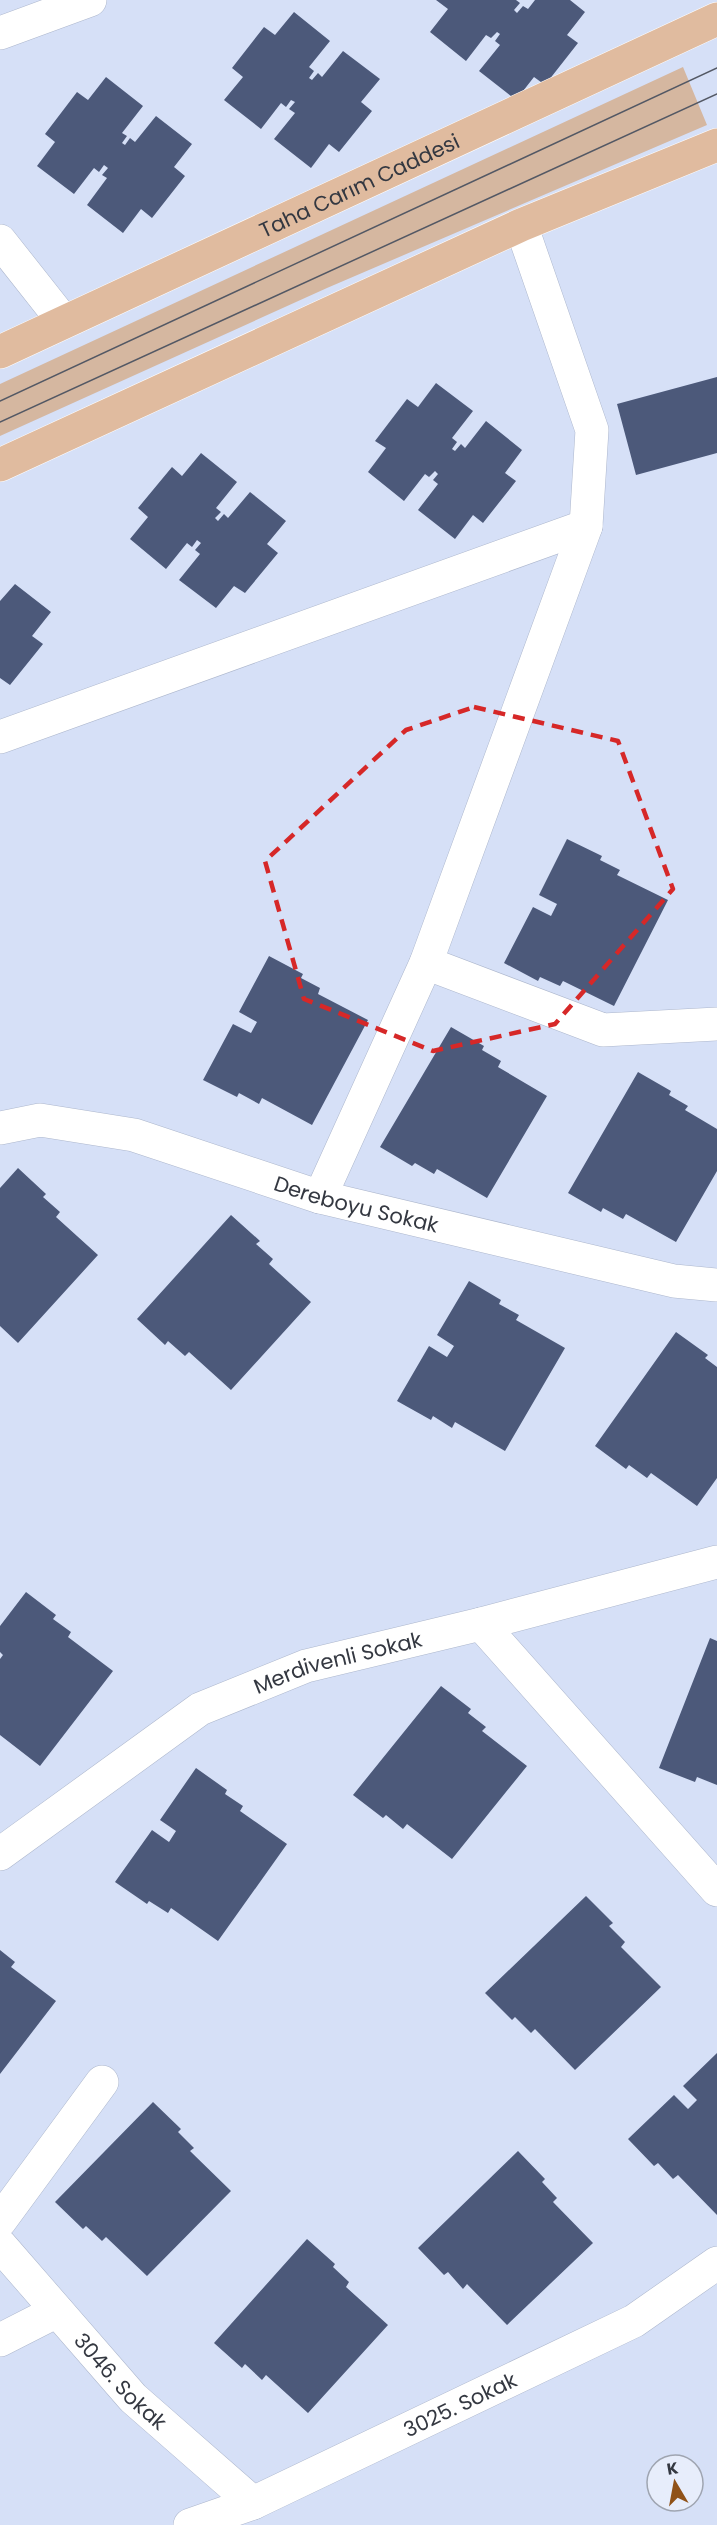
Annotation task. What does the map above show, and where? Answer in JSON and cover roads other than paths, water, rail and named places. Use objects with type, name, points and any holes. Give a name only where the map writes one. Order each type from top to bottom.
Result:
[{"type":"main road","name":"Taha Carım Caddesi","points":[[0,352],[717,19]]},
{"type":"main road","points":[[0,465],[521,225],[717,145]]},
{"type":"street","points":[[0,33],[90,0]]},
{"type":"street","points":[[320,1197],[426,963],[586,526],[592,430],[521,225]]},
{"type":"street","points":[[0,241],[64,322]]},
{"type":"street","points":[[0,737],[586,526]]},
{"type":"street","points":[[426,963],[603,1030],[717,1024]]},
{"type":"street","name":"Dereboyu Sokak","points":[[0,1128],[40,1120],[134,1135],[320,1197],[674,1281],[717,1286]]},
{"type":"street","name":"Merdivenli Sokak","points":[[0,1854],[200,1709],[306,1666],[481,1624],[717,1562]]},
{"type":"street","points":[[481,1624],[717,1890]]},
{"type":"street","points":[[0,2221],[102,2082]]},
{"type":"street","name":"3046. Sokak","points":[[0,2245],[132,2398],[253,2503]]},
{"type":"street","name":"3025. Sokak","points":[[190,2525],[253,2503],[634,2321],[717,2263]]},
{"type":"street","points":[[0,2340],[57,2311]]},
{"type":"tram line","points":[[0,401],[717,68]]},
{"type":"tram line","points":[[0,422],[717,94]]}]
